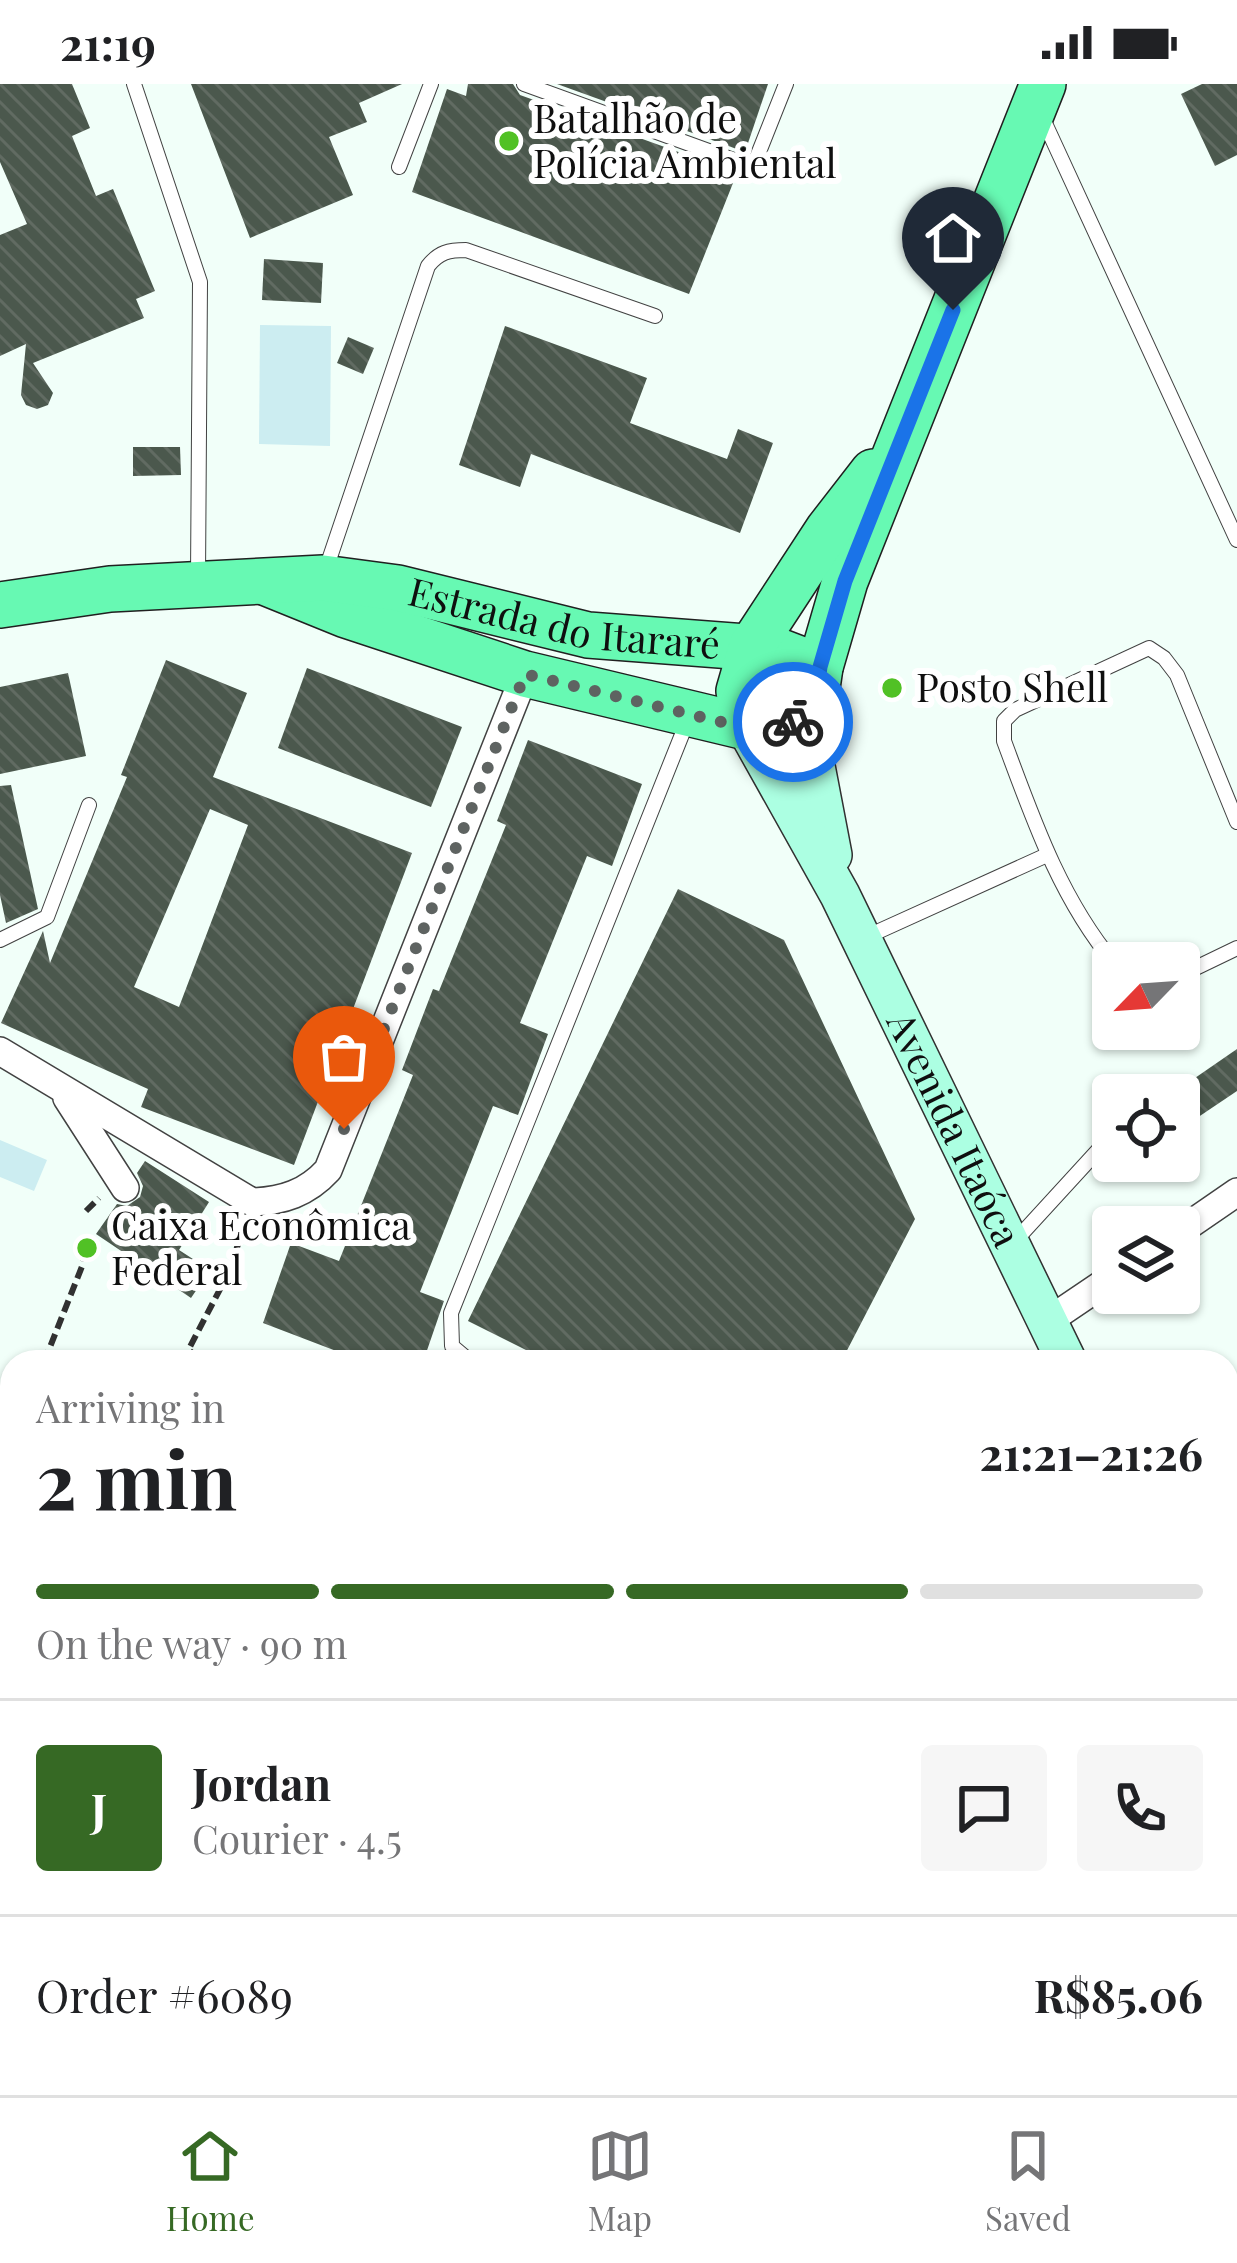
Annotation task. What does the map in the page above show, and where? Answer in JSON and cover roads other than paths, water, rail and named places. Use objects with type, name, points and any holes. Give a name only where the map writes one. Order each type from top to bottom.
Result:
[{"type":"main road","name":"Avenida Itaóca","points":[[820,667],[845,581],[1039,94]]},
{"type":"main road","name":"Avenida Itaóca","points":[[903,433],[828,530],[752,646],[739,691],[746,728],[841,895],[1061,1350]]},
{"type":"main road","name":"Estrada do Itararé","points":[[0,605],[198,582],[266,583],[320,591],[398,588],[492,615],[588,635],[752,646],[785,652],[820,667]]},
{"type":"main road","name":"Estrada do Itararé","points":[[320,591],[525,674],[746,728],[768,729],[813,715]]},
{"type":"main road","points":[[813,715],[820,667]]},
{"type":"main road","name":"Avenida Itaóca","points":[[813,715],[817,778],[841,895]]},
{"type":"street","points":[[0,1051],[252,1202],[296,1195],[328,1170],[525,674]]},
{"type":"street","points":[[62,1089],[125,1188]]},
{"type":"street","points":[[1200,1218],[1237,1192]]},
{"type":"street","points":[[1048,1321],[1092,1291]]},
{"type":"lane","points":[[134,84],[200,282],[198,582]]},
{"type":"lane","points":[[399,167],[431,84]]},
{"type":"lane","points":[[524,84],[753,167],[786,84]]},
{"type":"lane","points":[[1039,94],[1237,540]]},
{"type":"lane","points":[[320,591],[428,266],[436,256],[466,250],[655,316]]},
{"type":"lane","points":[[1098,942],[1047,855],[1004,741],[1004,721],[1015,710],[1149,648],[1177,675],[1237,822]]},
{"type":"lane","points":[[457,1350],[452,1346],[451,1313],[691,712]]},
{"type":"lane","points":[[0,940],[47,916],[89,805]]},
{"type":"lane","points":[[861,939],[1047,855]]},
{"type":"lane","points":[[1200,966],[1237,948]]},
{"type":"lane","points":[[1010,1246],[1092,1157]]},
{"type":"place","name":"Batalhão de Polícia Ambiental","points":[[509,141]]},
{"type":"place","name":"Posto Shell","points":[[892,688]]},
{"type":"place","name":"Caixa Econômica Federal","points":[[87,1248]]}]
